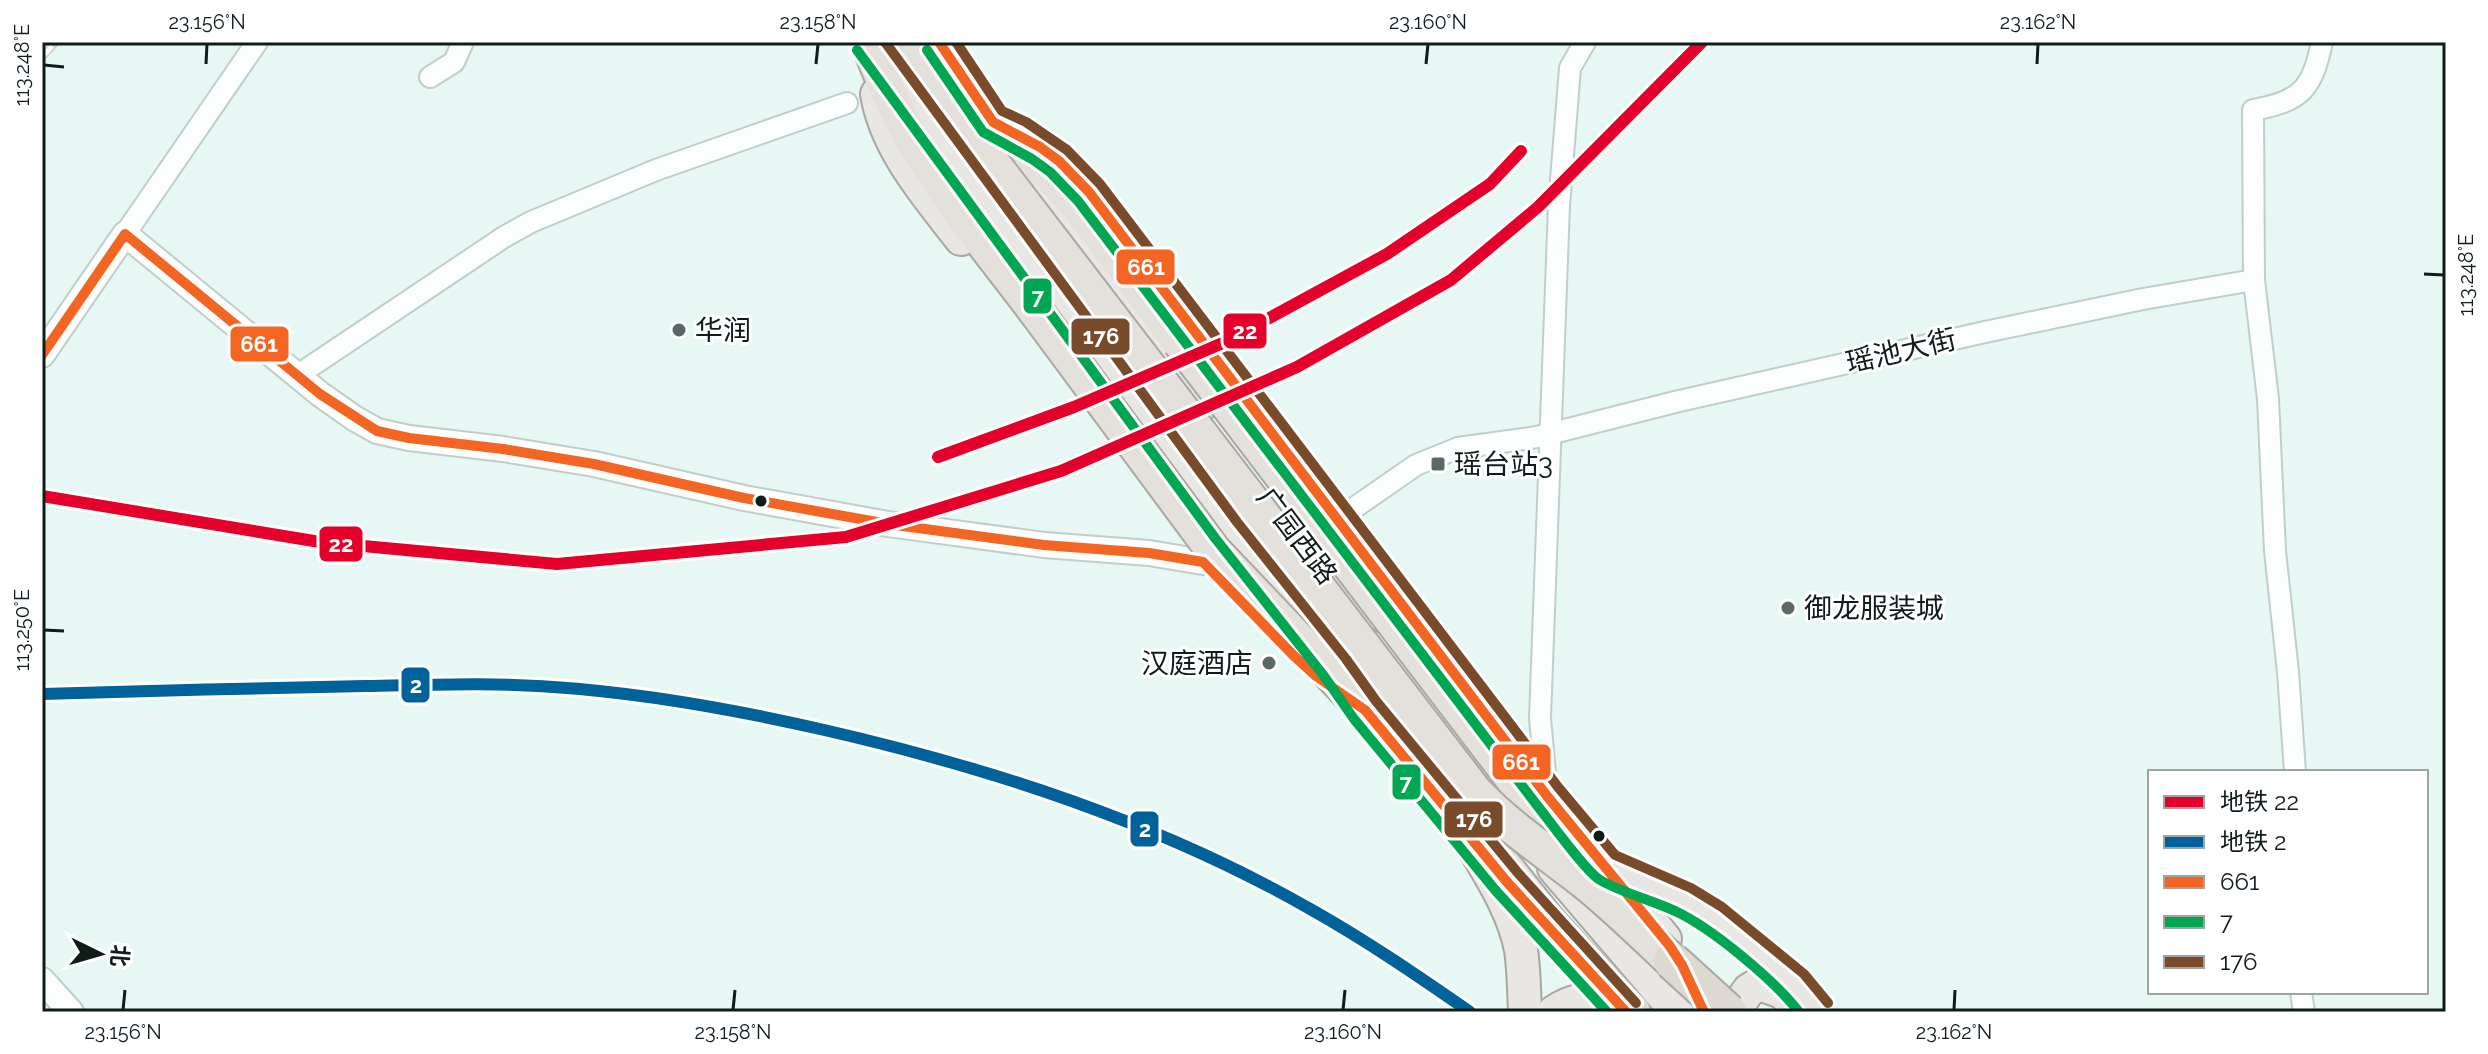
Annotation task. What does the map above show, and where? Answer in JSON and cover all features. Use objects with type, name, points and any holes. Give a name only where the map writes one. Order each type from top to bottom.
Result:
[{"type":"highway","points":[[912,42],[967,130],[1475,792],[1521,835],[1589,885],[1731,1012]]},
{"type":"highway","points":[[875,44],[899,114],[923,157],[1213,550],[1460,818],[1621,1003]]},
{"type":"highway","points":[[875,44],[1460,818]]},
{"type":"highway","points":[[993,122],[1061,186],[1083,212],[1513,779],[1568,846],[1672,961]]},
{"type":"main road","name":"广园西路","points":[[939,42],[1050,206],[1302,544],[1590,912],[1677,1012]]},
{"type":"main road","name":"广园西路","points":[[875,44],[1067,315],[1226,530],[1404,759],[1460,818],[1515,928],[1521,950],[1525,1012]]},
{"type":"main road","points":[[875,44],[878,100],[885,122],[929,198],[1203,562],[1293,655],[1316,676],[1365,710]]},
{"type":"main road","points":[[993,122],[1040,147],[1059,161],[1089,192],[1547,796],[1669,945],[1704,1012]]},
{"type":"main road","points":[[1161,440],[1180,529]]},
{"type":"main road","points":[[1334,586],[1432,644]]},
{"type":"main road","points":[[1606,867],[1674,895],[1715,919],[1795,984],[1817,1012]]},
{"type":"main road","points":[[1731,1012],[1749,990],[1759,984],[1782,992],[1801,1012]]},
{"type":"main road","points":[[1554,1012],[1579,1000],[1621,1003]]},
{"type":"street","points":[[42,355],[257,42]]},
{"type":"street","points":[[430,77],[454,62],[463,42]]},
{"type":"street","points":[[1547,796],[1540,718],[1559,205],[1570,68],[1585,42]]},
{"type":"street","points":[[2295,770],[2275,551],[2268,399],[2254,280],[2253,110],[2280,104],[2303,91],[2317,66],[2322,42]]},
{"type":"street","points":[[298,375],[531,222],[656,170],[847,103]]},
{"type":"street","points":[[125,234],[320,394],[377,431],[594,464],[744,498],[888,524],[1044,545],[1149,553],[1203,562]]},
{"type":"street","name":"瑶池大街","points":[[1302,544],[1416,465],[1458,448],[1507,442],[1985,332],[2143,299],[2254,280]]},
{"type":"street","points":[[1404,759],[1422,756],[1447,732]]},
{"type":"street","points":[[42,980],[71,1012]]},
{"type":"railway","points":[[42,57],[56,42]]},
{"type":"metro line","name":"22","points":[[42,496],[320,542],[557,564],[846,537],[1061,471],[1297,367],[1451,280],[1538,207],[1702,42]]},
{"type":"metro line","name":"22","points":[[938,457],[1074,407],[1225,342],[1387,254],[1490,184],[1521,151]]},
{"type":"metro line","name":"2","points":[[42,694],[530,685],[654,698],[820,729],[1011,780],[1195,850],[1332,922],[1470,1012]]},
{"type":"transit line","name":"176","points":[[885,42],[1237,522],[1376,701],[1518,873],[1636,1003]]},
{"type":"transit line","name":"661","points":[[939,42],[993,122],[1040,147],[1059,161],[1089,192],[1547,796],[1669,945],[1704,1012]]},
{"type":"transit line","name":"176","points":[[956,42],[1002,111],[1026,122],[1067,150],[1100,184],[1558,787],[1615,855],[1691,888],[1722,907],[1804,974],[1828,1003]]},
{"type":"transit line","name":"7","points":[[857,50],[1215,538],[1354,719],[1496,891],[1607,1012]]},
{"type":"transit line","name":"7","points":[[927,50],[983,132],[1050,172],[1078,201],[1586,867],[1609,885],[1675,911],[1706,929],[1759,970],[1799,1012]]},
{"type":"transit line","name":"661","points":[[42,355],[125,234],[320,394],[377,431],[594,464],[744,498],[888,524],[1044,545],[1149,553],[1203,562],[1293,655],[1316,676],[1365,710],[1507,882],[1626,1012]]},
{"type":"place","name":"华润","points":[[679,330]]},
{"type":"place","name":"瑶台站3","points":[[1438,464]]},
{"type":"place","name":"御龙服装城","points":[[1788,608]]},
{"type":"place","name":"汉庭酒店","points":[[1269,663]]}]
